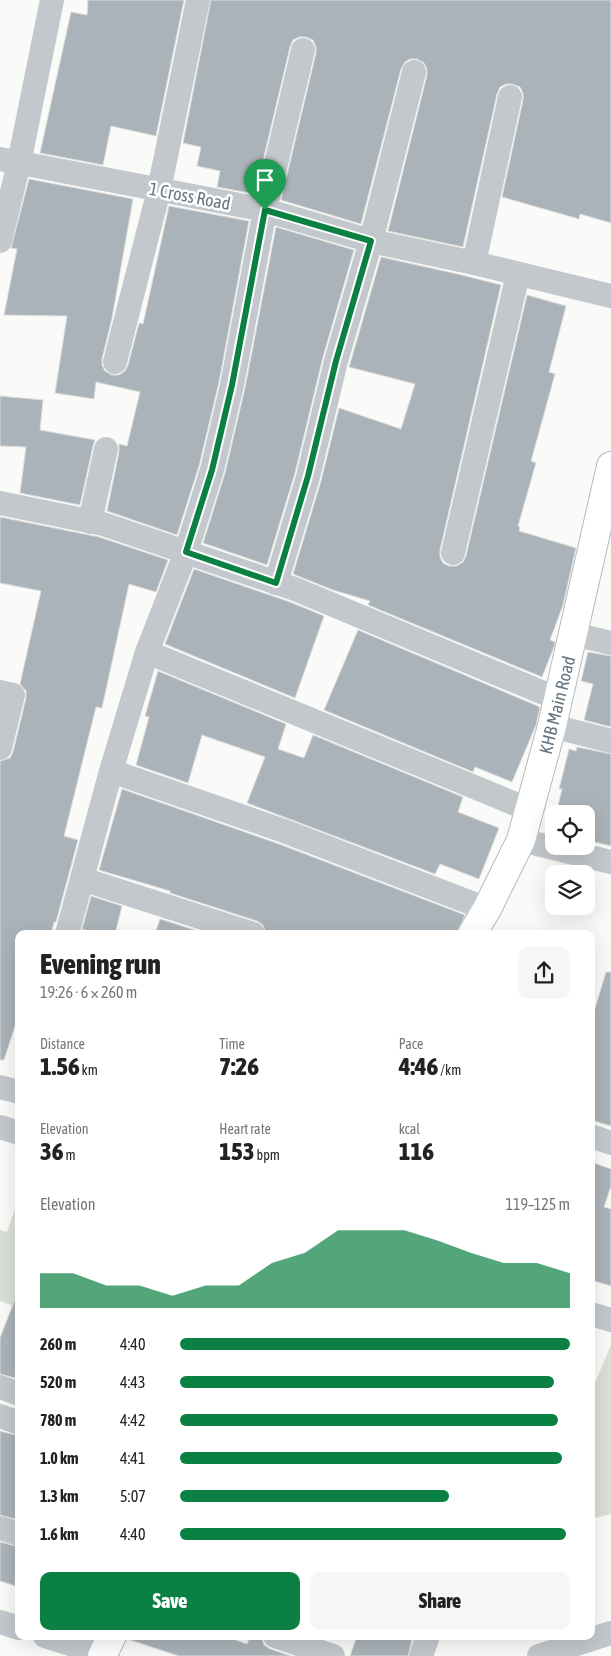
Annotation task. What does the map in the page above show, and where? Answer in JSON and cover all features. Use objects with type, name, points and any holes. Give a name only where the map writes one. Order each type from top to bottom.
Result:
[{"type":"main road","name":"KHB Main Road","points":[[474,930],[487,909],[521,840],[530,810],[606,512],[611,466]]},
{"type":"street","points":[[0,241],[10,161],[52,0]]},
{"type":"street","points":[[115,362],[159,190],[198,0]]},
{"type":"street","points":[[68,930],[111,771],[148,652],[186,552],[212,470],[232,385],[265,210],[303,50]]},
{"type":"street","points":[[276,583],[308,476],[336,361],[371,241],[414,72]]},
{"type":"street","points":[[474,263],[510,96]]},
{"type":"street","name":"1 Cross Road","points":[[10,161],[265,210],[371,241],[474,263],[611,296]]},
{"type":"street","points":[[453,554],[518,274]]},
{"type":"street","points":[[90,522],[106,448]]},
{"type":"street","points":[[0,503],[103,524],[304,592],[558,699]]},
{"type":"street","points":[[574,634],[611,643]]},
{"type":"street","points":[[148,652],[530,810]]},
{"type":"street","points":[[0,692],[13,695],[0,748]]},
{"type":"street","points":[[552,726],[611,740]]},
{"type":"street","points":[[111,771],[284,831],[487,909]]},
{"type":"street","points":[[521,840],[611,862]]},
{"type":"street","points":[[82,879],[241,930]]},
{"type":"street","points":[[0,1087],[15,1091]]},
{"type":"street","points":[[0,1127],[15,1132]]},
{"type":"street","points":[[595,1137],[611,1142]]},
{"type":"street","points":[[595,1315],[611,1320]]},
{"type":"street","points":[[0,1386],[15,1392]]},
{"type":"street","points":[[0,1416],[15,1421]]},
{"type":"street","points":[[0,1528],[15,1533]]},
{"type":"street","points":[[0,1622],[15,1627]]},
{"type":"street","points":[[595,1638],[611,1633]]},
{"type":"street","points":[[61,1640],[106,1651]]},
{"type":"street","points":[[287,1640],[333,1656]]},
{"type":"street","points":[[421,1656],[427,1640]]},
{"type":"street","points":[[539,1656],[589,1640]]},
{"type":"shaded area","points":[[15,1209],[15,1307],[0,1301],[0,1230],[7,1232]]},
{"type":"shaded area","points":[[611,1345],[611,1514],[595,1518],[595,1383]]},
{"type":"building","points":[[88,0],[184,0],[156,136],[111,126],[103,165],[40,153],[71,12],[87,15]]},
{"type":"building","points":[[211,0],[611,0],[611,223],[580,214],[579,219],[502,197],[523,100],[523,93],[520,87],[506,84],[500,87],[497,94],[463,247],[388,231],[427,75],[424,63],[417,59],[410,59],[405,62],[401,69],[361,224],[281,200],[316,53],[313,40],[306,37],[299,37],[293,40],[290,47],[255,194],[217,187],[220,171],[197,166],[201,147],[183,143]]},
{"type":"building","points":[[29,179],[133,199],[112,318],[102,359],[105,371],[112,375],[119,375],[125,371],[139,323],[143,324],[169,206],[249,221],[219,382],[199,466],[177,535],[107,511],[119,444],[127,446],[140,392],[96,382],[94,399],[55,393],[67,316],[4,315],[17,249],[11,248]]},
{"type":"building","points":[[276,227],[354,250],[323,357],[295,473],[267,565],[203,543],[225,473],[245,388]]},
{"type":"building","points":[[381,257],[501,285],[440,550],[440,557],[443,563],[449,566],[457,566],[463,562],[466,556],[527,295],[566,306],[549,372],[555,374],[531,461],[536,463],[518,526],[520,527],[519,531],[576,548],[563,605],[550,640],[555,642],[554,647],[542,677],[368,605],[370,601],[333,590],[293,574],[321,481],[339,408],[401,429],[415,384],[349,367]]},
{"type":"building","points":[[0,396],[43,400],[40,430],[95,440],[80,505],[20,493],[26,447],[0,446]]},
{"type":"building","points":[[0,517],[99,537],[168,560],[156,592],[129,584],[102,708],[96,707],[64,836],[78,840],[56,922],[54,922],[52,930],[15,930],[15,1026],[4,1060],[0,1060],[0,761],[10,758],[13,752],[26,698],[26,691],[20,684],[41,591],[0,583]]},
{"type":"building","points":[[194,569],[290,602],[324,616],[295,698],[165,644]]},
{"type":"building","points":[[358,630],[540,707],[536,725],[512,782],[475,767],[473,772],[324,710]]},
{"type":"building","points":[[588,652],[611,656],[611,727],[584,720],[593,684],[581,681]]},
{"type":"building","points":[[158,671],[286,724],[278,749],[304,758],[313,735],[463,797],[458,812],[499,828],[479,879],[440,864],[435,874],[247,803],[265,757],[202,735],[188,783],[136,765],[149,717],[145,716]]},
{"type":"building","points":[[577,747],[611,754],[611,846],[595,842],[595,805],[558,805],[562,789],[559,789],[569,749],[576,751]]},
{"type":"building","points":[[122,789],[279,844],[465,915],[458,930],[265,930],[263,925],[257,921],[170,893],[170,891],[99,870]]},
{"type":"building","points":[[91,896],[122,906],[116,930],[82,929]]},
{"type":"building","points":[[160,919],[194,930],[156,930]]},
{"type":"building","points":[[606,972],[611,972],[611,1126],[595,1121],[595,1009]]},
{"type":"building","points":[[595,1163],[611,1169],[611,1186],[604,1207],[611,1209],[611,1286],[595,1281]]},
{"type":"building","points":[[15,1299],[15,1378],[0,1374],[0,1338]]},
{"type":"building","points":[[0,1431],[15,1435],[15,1519],[0,1515]]},
{"type":"building","points":[[0,1542],[15,1546],[15,1586],[0,1581]]},
{"type":"building","points":[[130,1640],[236,1640],[247,1644],[248,1640],[262,1640],[264,1645],[270,1649],[291,1656],[179,1656]]},
{"type":"building","points":[[356,1640],[412,1640],[408,1656],[350,1656]]},
{"type":"route","points":[[265,210],[371,241],[336,361],[308,476],[276,583],[186,552],[212,470],[232,385],[265,210]]}]
